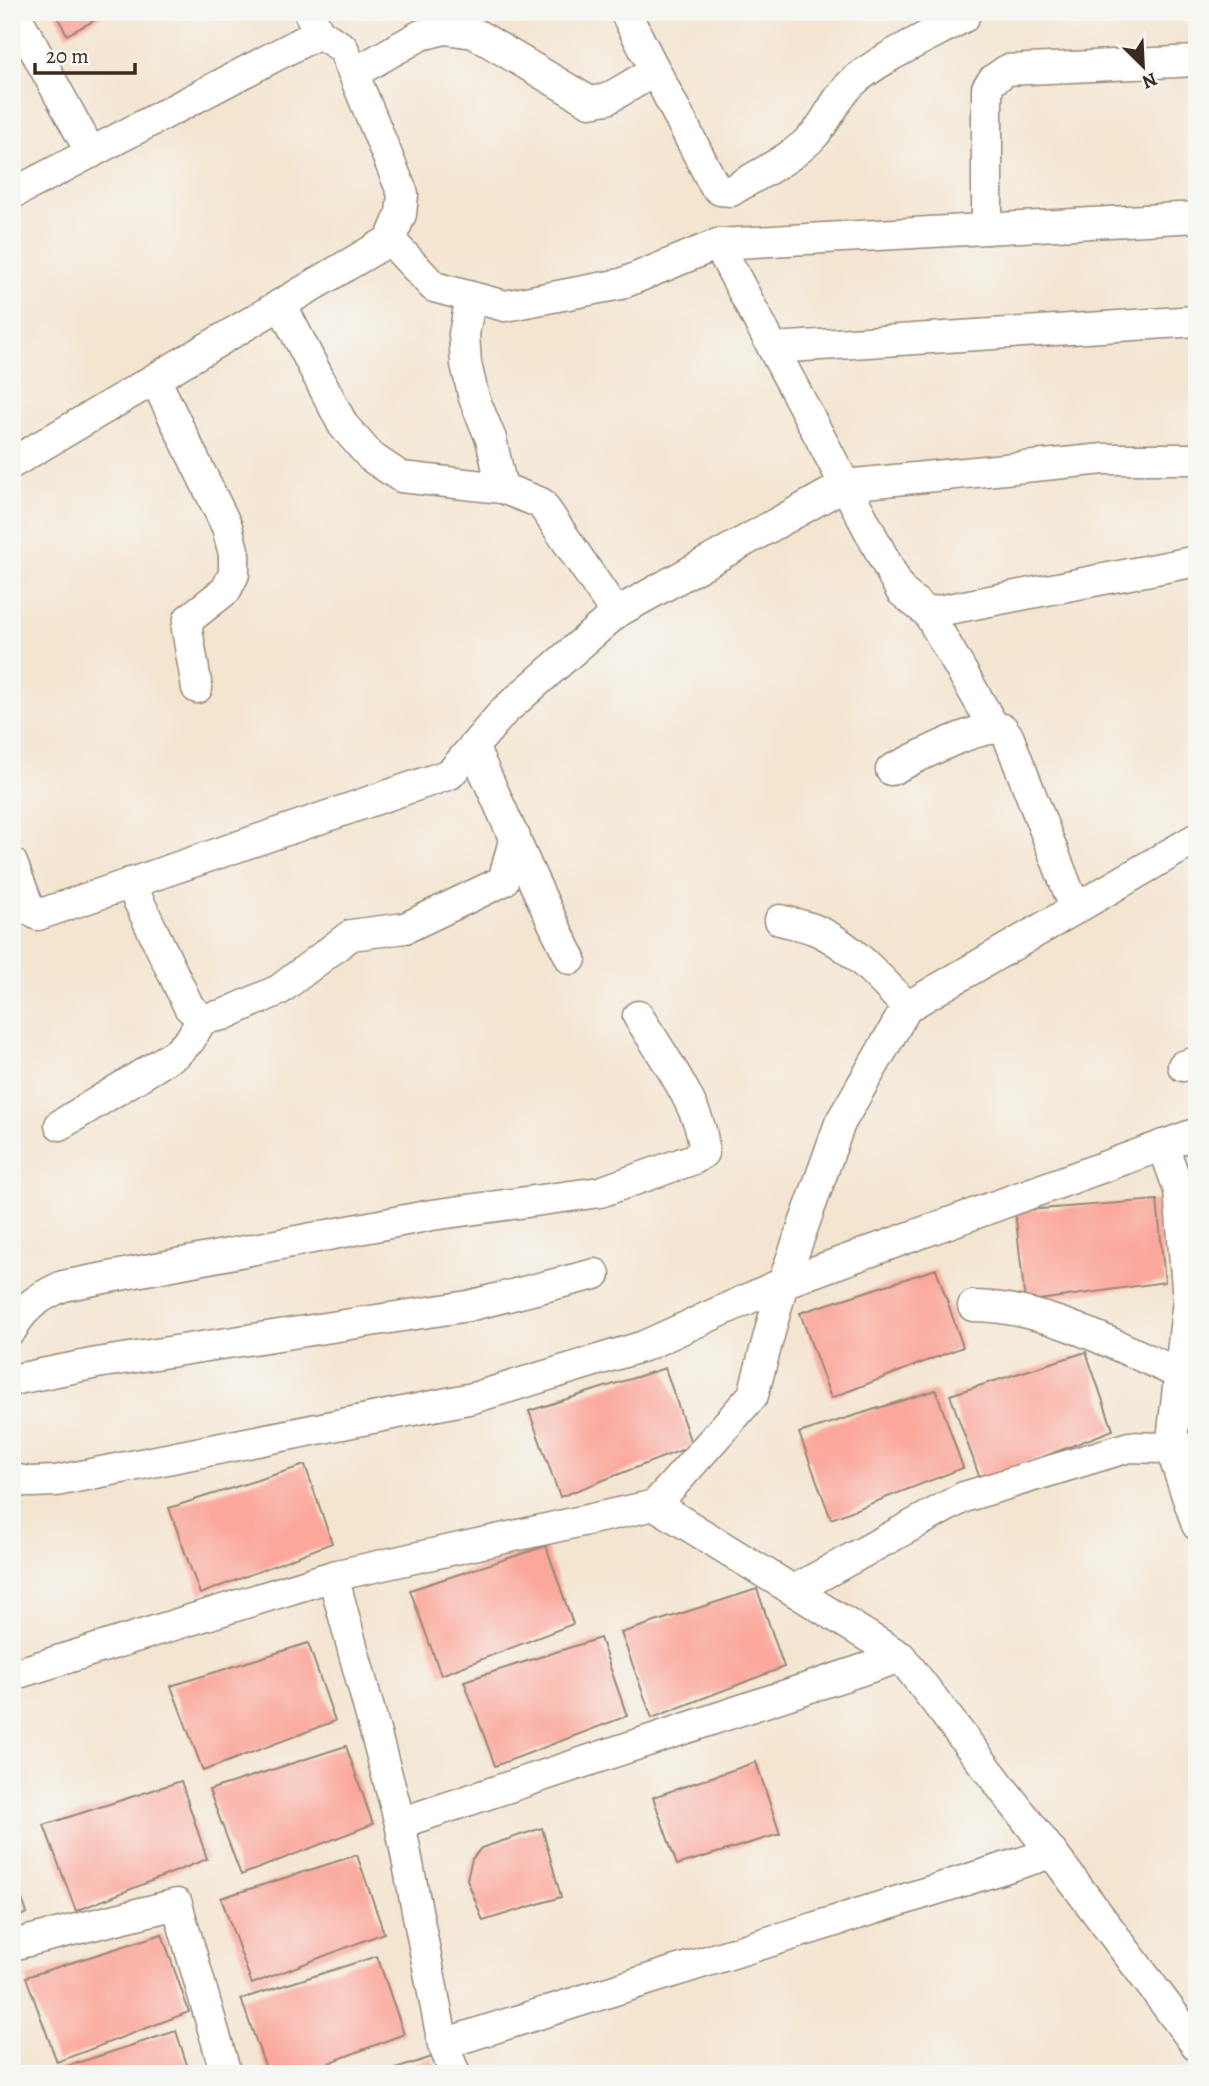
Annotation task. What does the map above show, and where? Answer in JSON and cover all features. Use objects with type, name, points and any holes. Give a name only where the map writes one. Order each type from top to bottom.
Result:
[{"type":"street","points":[[14,12],[91,153]]},
{"type":"street","points":[[625,12],[713,185],[720,190],[731,191],[797,150],[816,134],[839,96],[855,80],[964,17]]},
{"type":"street","points":[[12,194],[91,153],[314,22],[343,48],[403,194],[401,214],[390,240],[12,463]]},
{"type":"street","points":[[354,73],[421,35],[445,29],[474,33],[590,102],[607,99],[655,71]]},
{"type":"street","points":[[987,229],[987,88],[993,80],[1007,71],[1197,61]]},
{"type":"street","points":[[390,240],[434,287],[505,306],[621,284],[718,244],[1197,217]]},
{"type":"street","points":[[718,244],[901,592],[928,613],[994,727]]},
{"type":"street","points":[[471,297],[464,334],[466,364],[474,397],[491,439],[502,488]]},
{"type":"street","points":[[281,304],[343,425],[371,457],[401,477],[502,488],[541,503],[616,613]]},
{"type":"street","points":[[773,348],[1197,321]]},
{"type":"street","points":[[155,379],[227,527],[234,554],[234,574],[226,590],[188,619],[187,629],[197,688]]},
{"type":"street","points":[[12,863],[34,914],[38,915],[450,774],[503,711],[616,613],[845,485],[1104,459],[1197,459]]},
{"type":"street","points":[[928,613],[1197,561]]},
{"type":"street","points":[[891,770],[978,731],[994,727],[1003,729],[1075,908]]},
{"type":"street","points":[[473,747],[549,917],[571,959]]},
{"type":"street","points":[[60,1125],[177,1053],[190,1040],[202,1019],[223,1015],[279,990],[351,935],[405,928],[503,881],[515,837]]},
{"type":"street","points":[[12,1675],[333,1576],[655,1505],[753,1395],[783,1283],[840,1123],[907,1007],[1197,838]]},
{"type":"street","points":[[130,884],[189,1007],[202,1019]]},
{"type":"street","points":[[780,920],[815,929],[847,950],[880,978],[907,1007]]},
{"type":"street","points":[[12,1329],[18,1317],[38,1297],[63,1286],[432,1215],[600,1192],[694,1159],[703,1153],[701,1129],[680,1082],[638,1016]]},
{"type":"street","points":[[12,1479],[31,1482],[56,1481],[473,1398],[644,1346],[783,1283],[1197,1133]]},
{"type":"street","points":[[1163,1145],[1179,1190],[1191,1252],[1180,1374],[1184,1449],[1197,1525]]},
{"type":"street","points":[[12,1380],[97,1363],[468,1306],[595,1274]]},
{"type":"street","points":[[973,1306],[996,1306],[1045,1318],[1180,1374]]},
{"type":"street","points":[[794,1590],[964,1497],[1129,1447],[1184,1449]]},
{"type":"street","points":[[655,1505],[901,1657],[1197,2046]]},
{"type":"street","points":[[333,1576],[400,1823],[443,2043],[455,2074]]},
{"type":"street","points":[[400,1823],[901,1657]]},
{"type":"street","points":[[443,2043],[1052,1853]]},
{"type":"street","points":[[12,1945],[177,1904],[226,2074]]},
{"type":"building","points":[[55,12],[110,12],[67,35]]},
{"type":"building","points":[[1157,1200],[1165,1282],[1025,1302],[1015,1211]]},
{"type":"building","points":[[936,1269],[963,1347],[831,1398],[800,1313]]},
{"type":"building","points":[[1086,1352],[1113,1430],[981,1481],[950,1395]]},
{"type":"building","points":[[665,1368],[692,1446],[560,1497],[529,1411]]},
{"type":"building","points":[[936,1390],[963,1468],[831,1519],[799,1433]]},
{"type":"building","points":[[305,1465],[332,1543],[200,1594],[169,1508]]},
{"type":"building","points":[[546,1546],[573,1624],[441,1675],[410,1590]]},
{"type":"building","points":[[757,1589],[784,1667],[652,1718],[621,1633]]},
{"type":"building","points":[[600,1638],[627,1716],[495,1766],[464,1681]]},
{"type":"building","points":[[308,1643],[335,1721],[203,1771],[171,1686]]},
{"type":"building","points":[[346,1746],[373,1824],[241,1875],[209,1790]]},
{"type":"building","points":[[756,1762],[780,1834],[677,1865],[653,1797]]},
{"type":"building","points":[[181,1781],[207,1859],[76,1911],[44,1825]]},
{"type":"building","points":[[542,1828],[561,1897],[483,1921],[467,1879],[472,1859],[481,1848]]},
{"type":"building","points":[[357,1855],[384,1933],[252,1984],[221,1898]]},
{"type":"building","points":[[12,1872],[27,1913],[12,1919]]},
{"type":"building","points":[[162,1934],[189,2012],[57,2062],[26,1977]]},
{"type":"building","points":[[377,1956],[404,2034],[300,2074],[268,2074],[241,1999]]},
{"type":"building","points":[[176,2031],[190,2074],[46,2074],[46,2073]]},
{"type":"building","points":[[432,2057],[438,2074],[383,2074],[383,2073]]}]
